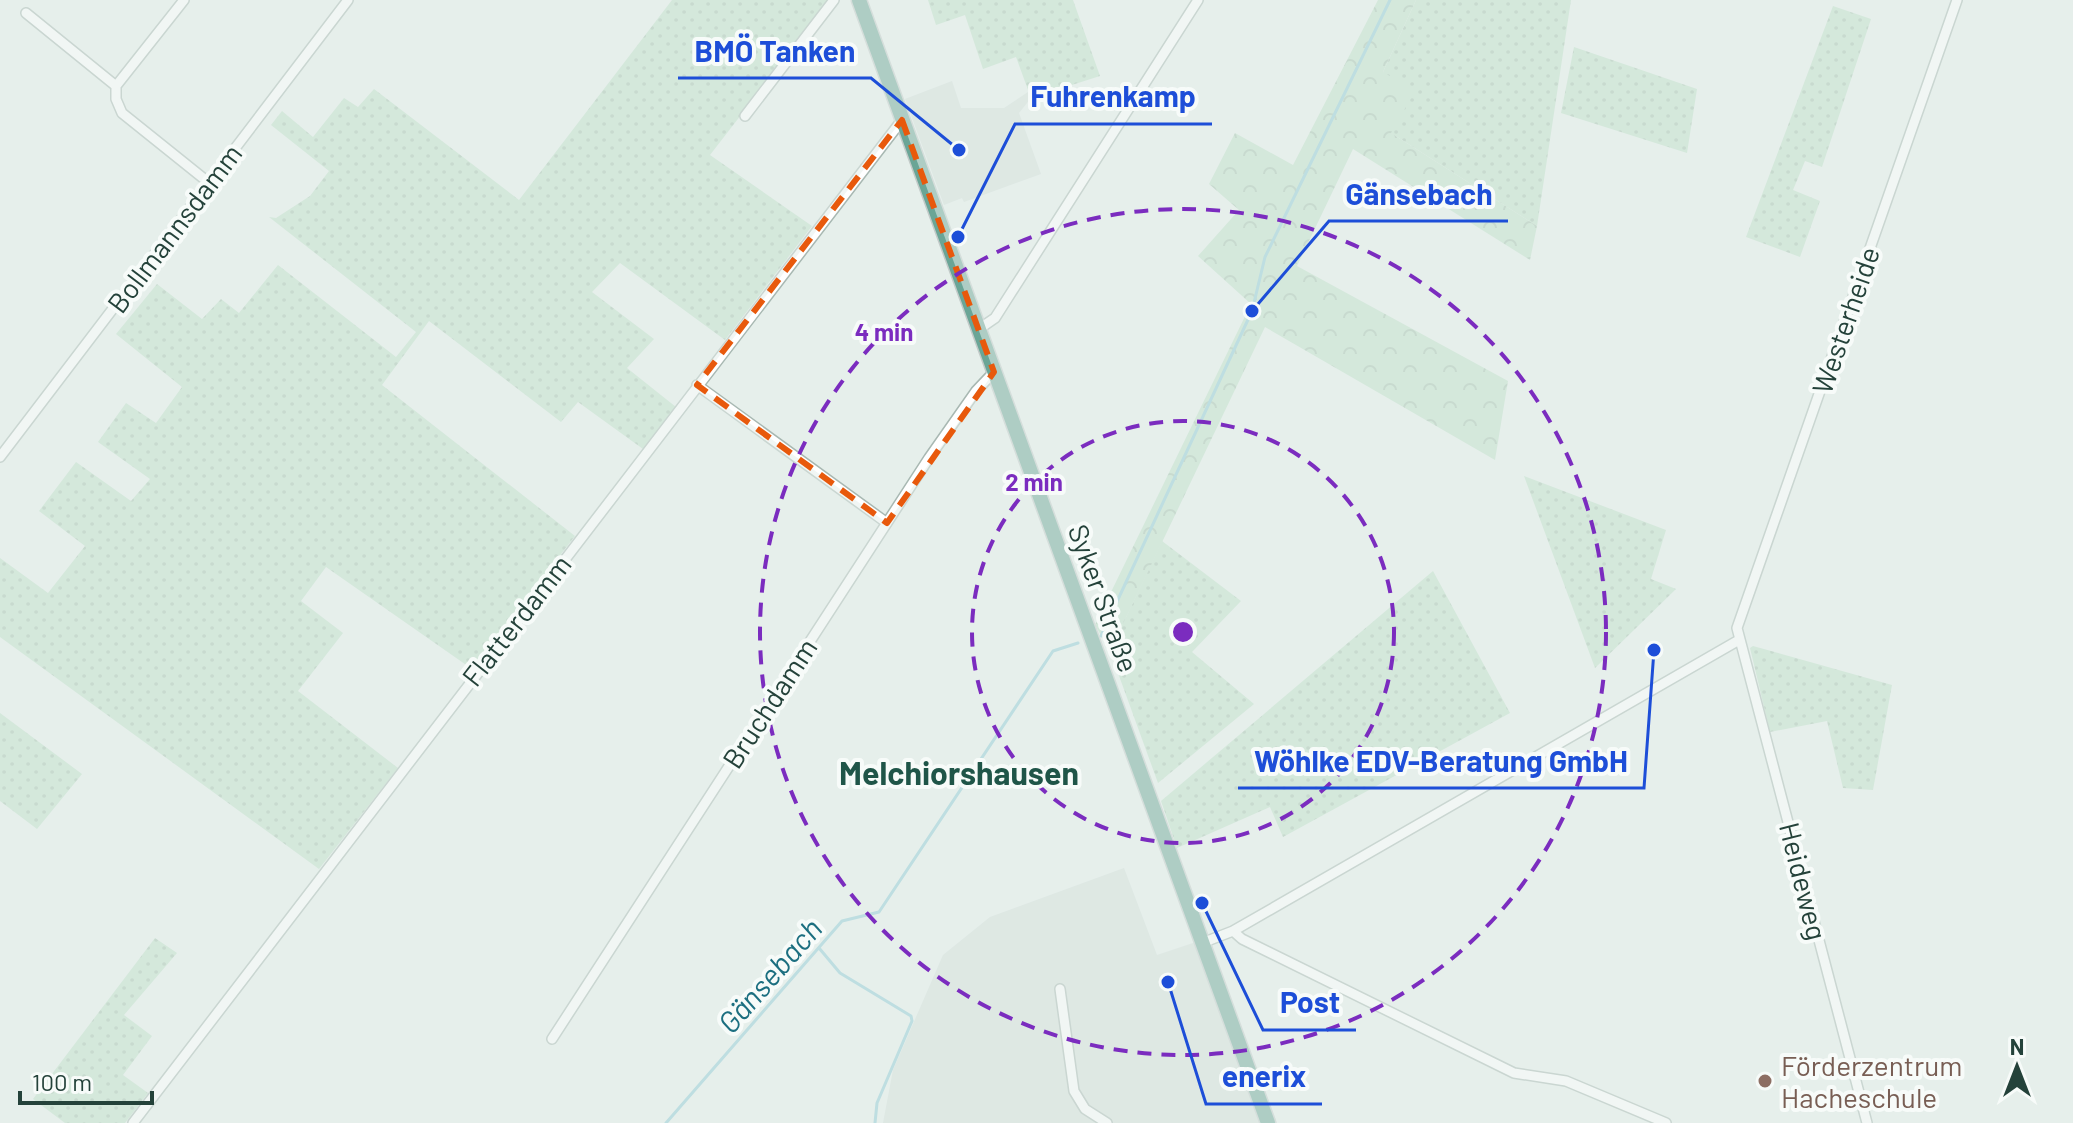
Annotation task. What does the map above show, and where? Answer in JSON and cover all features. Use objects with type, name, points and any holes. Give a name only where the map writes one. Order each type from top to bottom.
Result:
[{"type":"main road","name":"Syker Straße","points":[[859,0],[1268,1123]]},
{"type":"street","points":[[184,0],[116,86],[116,99],[122,113],[208,182]]},
{"type":"street","name":"Bollmannsdamm","points":[[0,457],[348,0]]},
{"type":"street","points":[[745,116],[834,0]]},
{"type":"street","points":[[979,329],[995,318],[1198,0]]},
{"type":"street","name":"Westerheide","points":[[1739,640],[1739,616],[1957,0]]},
{"type":"street","points":[[26,13],[116,86]]},
{"type":"street","name":"Flatterdamm","points":[[133,1123],[902,120]]},
{"type":"street","name":"Bruchdamm","points":[[552,1039],[887,523],[976,391],[994,372]]},
{"type":"street","points":[[697,385],[887,523]]},
{"type":"street","points":[[1202,943],[1233,931],[1739,640]]},
{"type":"street","name":"Heideweg","points":[[1739,640],[1867,1123]]},
{"type":"street","points":[[1233,931],[1242,939],[1514,1073],[1566,1081],[1666,1123]]},
{"type":"street","points":[[1060,989],[1074,1091],[1085,1109],[1107,1123]]},
{"type":"highlighted area","points":[[902,120],[994,372],[887,523],[697,385]]},
{"type":"shaded area","points":[[952,81],[961,108],[1004,108],[1028,92],[1031,98],[1019,113],[1041,174],[964,202],[962,198],[944,205],[905,99]]},
{"type":"shaded area","points":[[1124,868],[1157,955],[1208,938],[1277,1123],[883,1123],[893,1070],[943,955],[990,917]]},
{"type":"green space","points":[[672,0],[830,0],[710,155],[812,226],[725,340],[620,263],[592,292],[654,339],[627,368],[676,407],[643,449],[578,402],[561,422],[429,321],[382,385],[575,536],[472,669],[326,567],[301,601],[343,633],[298,691],[398,768],[319,869],[0,637],[0,558],[48,593],[85,546],[39,511],[76,462],[131,501],[150,479],[98,442],[126,403],[156,423],[182,387],[116,334],[157,284],[202,319],[221,299],[239,313],[278,265],[396,357],[416,332],[269,217],[276,218],[310,196],[329,171],[271,125],[282,111],[313,137],[344,98],[358,107],[374,89],[519,200]]},
{"type":"green space","points":[[928,0],[1073,0],[1100,76],[1031,98],[1016,57],[983,69],[965,15],[936,25]]},
{"type":"green space","points":[[1378,0],[1416,0],[1383,72],[1415,91],[1391,133],[1537,226],[1530,260],[1353,149],[1297,266],[1508,381],[1495,460],[1265,327],[1110,651],[1095,625],[1251,304],[1198,256],[1239,210],[1209,184],[1235,133],[1293,165]]},
{"type":"green space","points":[[1416,0],[1571,0],[1537,226],[1391,133],[1383,72]]},
{"type":"green space","points":[[1833,6],[1871,19],[1822,167],[1805,161],[1793,190],[1820,201],[1800,257],[1746,237]]},
{"type":"green space","points":[[1574,47],[1697,89],[1687,153],[1561,113]]},
{"type":"green space","points":[[1524,476],[1666,530],[1651,579],[1676,589],[1595,668]]},
{"type":"green space","points":[[1162,541],[1241,601],[1192,652],[1254,704],[1158,783],[1110,651]]},
{"type":"green space","points":[[1433,571],[1510,713],[1283,837],[1270,807],[1177,848],[1161,801]]},
{"type":"green space","points":[[1753,646],[1892,685],[1873,790],[1843,788],[1827,721],[1770,732],[1750,648]]},
{"type":"green space","points":[[0,713],[82,774],[37,829],[0,801]]},
{"type":"green space","points":[[155,938],[177,953],[124,1015],[152,1036],[123,1075],[148,1093],[125,1123],[65,1123],[33,1099]]},
{"type":"waterway","name":"Gänsebach","points":[[1101,636],[1252,311],[1265,257],[1390,0]]},
{"type":"waterway","name":"Gänsebach","points":[[666,1123],[842,921],[879,912],[1053,651],[1078,643]]},
{"type":"waterway","points":[[819,948],[840,973],[911,1016],[912,1021],[877,1103],[875,1123]]},
{"type":"place","name":"BMÖ Tanken","points":[[959,150]]},
{"type":"place","name":"Fuhrenkamp","points":[[958,237]]},
{"type":"place","name":"Gänsebach","points":[[1252,311]]},
{"type":"place","name":"Wöhlke EDV-Beratung GmbH","points":[[1654,650]]},
{"type":"place","name":"Post","points":[[1202,903]]},
{"type":"place","name":"enerix","points":[[1168,982]]},
{"type":"place","name":"Förderzentrum Hacheschule","points":[[1765,1081]]},
{"type":"district","name":"Melchiorshausen","points":[[959,772]]}]
